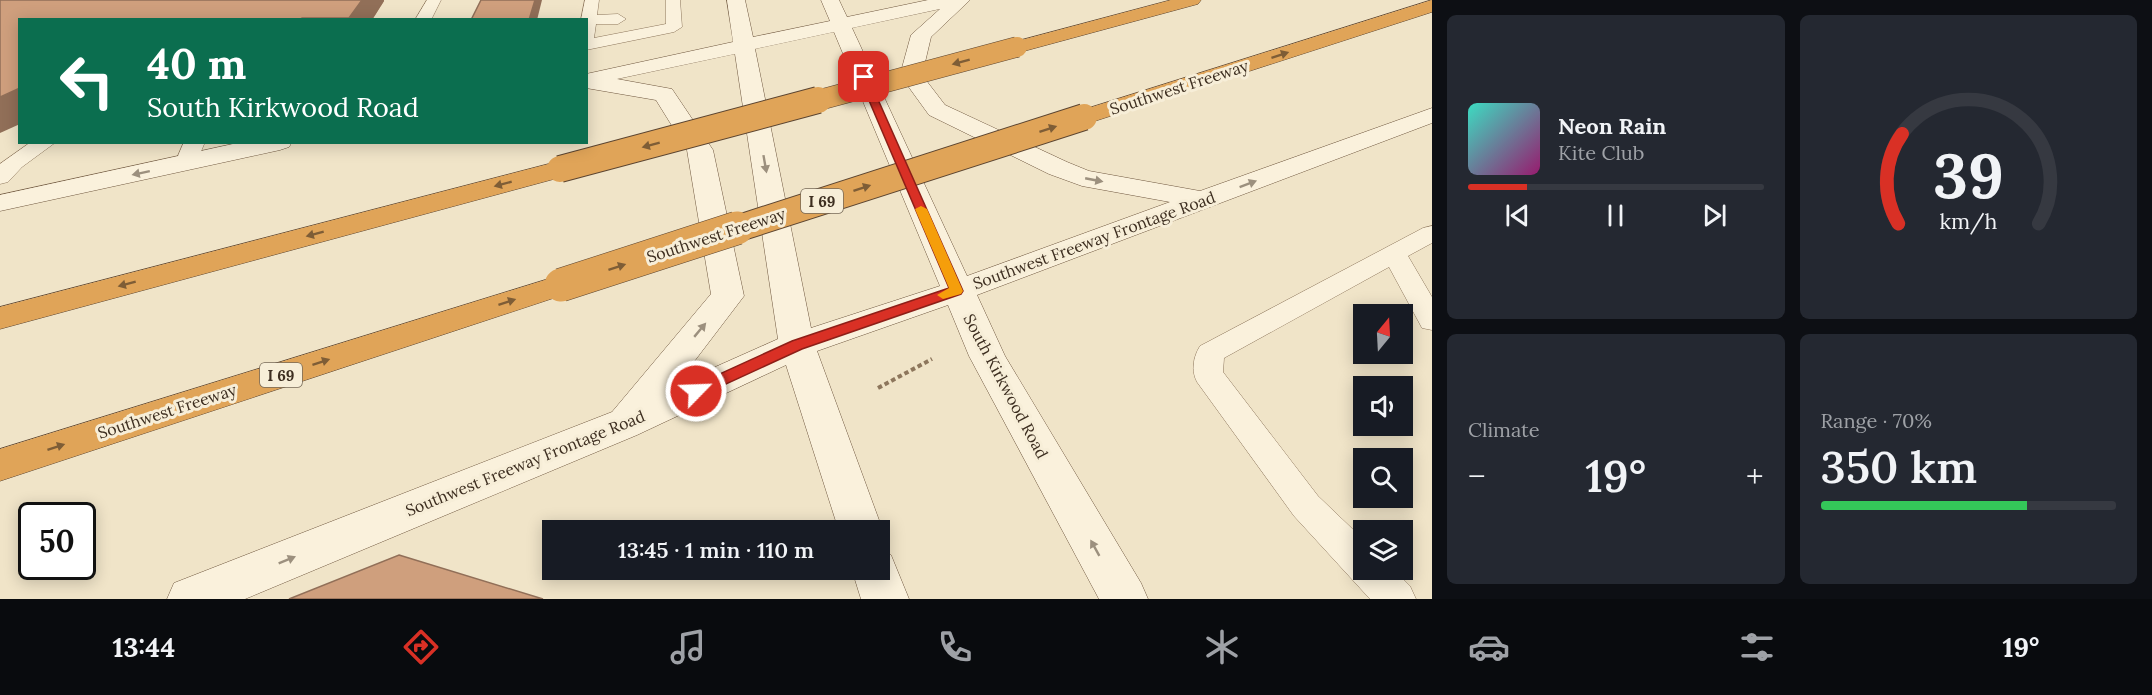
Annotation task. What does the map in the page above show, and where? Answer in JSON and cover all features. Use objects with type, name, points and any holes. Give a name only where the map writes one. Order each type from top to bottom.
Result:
[{"type":"highway","points":[[0,318],[1192,0]]},
{"type":"highway","name":"Southwest Freeway","points":[[0,465],[1432,6]]},
{"type":"main road","points":[[736,0],[797,345],[857,520]]},
{"type":"main road","name":"South Kirkwood Road","points":[[830,0],[987,356],[1124,599]]},
{"type":"main road","points":[[588,80],[743,44],[842,26],[954,0]]},
{"type":"main road","points":[[961,0],[921,35],[911,75],[937,110],[1058,168],[1083,177],[1204,200]]},
{"type":"main road","points":[[588,80],[664,94],[700,150],[728,296],[623,424]]},
{"type":"main road","name":"Southwest Freeway Frontage Road","points":[[191,599],[623,424],[797,345],[957,291],[1432,115]]},
{"type":"main road","points":[[0,204],[191,153],[264,144]]},
{"type":"main road","points":[[878,580],[885,599]]},
{"type":"lane","points":[[424,18],[435,0]]},
{"type":"lane","points":[[588,45],[674,27],[670,7],[650,19]]},
{"type":"lane","points":[[590,9],[619,13]]},
{"type":"lane","points":[[0,177],[14,162],[43,144]]},
{"type":"lane","points":[[1353,555],[1306,506],[1209,374],[1210,353],[1432,233]]},
{"type":"lane","points":[[1394,254],[1432,321]]},
{"type":"lane","points":[[1378,580],[1396,599]]},
{"type":"path","points":[[878,388],[932,359]]},
{"type":"building","points":[[0,0],[362,0],[349,18],[18,18],[18,89],[0,97]]},
{"type":"building","points":[[481,0],[535,0],[530,18],[472,18]]},
{"type":"building","points":[[399,555],[543,599],[289,599]]},
{"type":"slow traffic","points":[[921,209],[957,291],[943,295]]},
{"type":"route","points":[[696,391],[797,345],[957,291],[864,77]]}]
